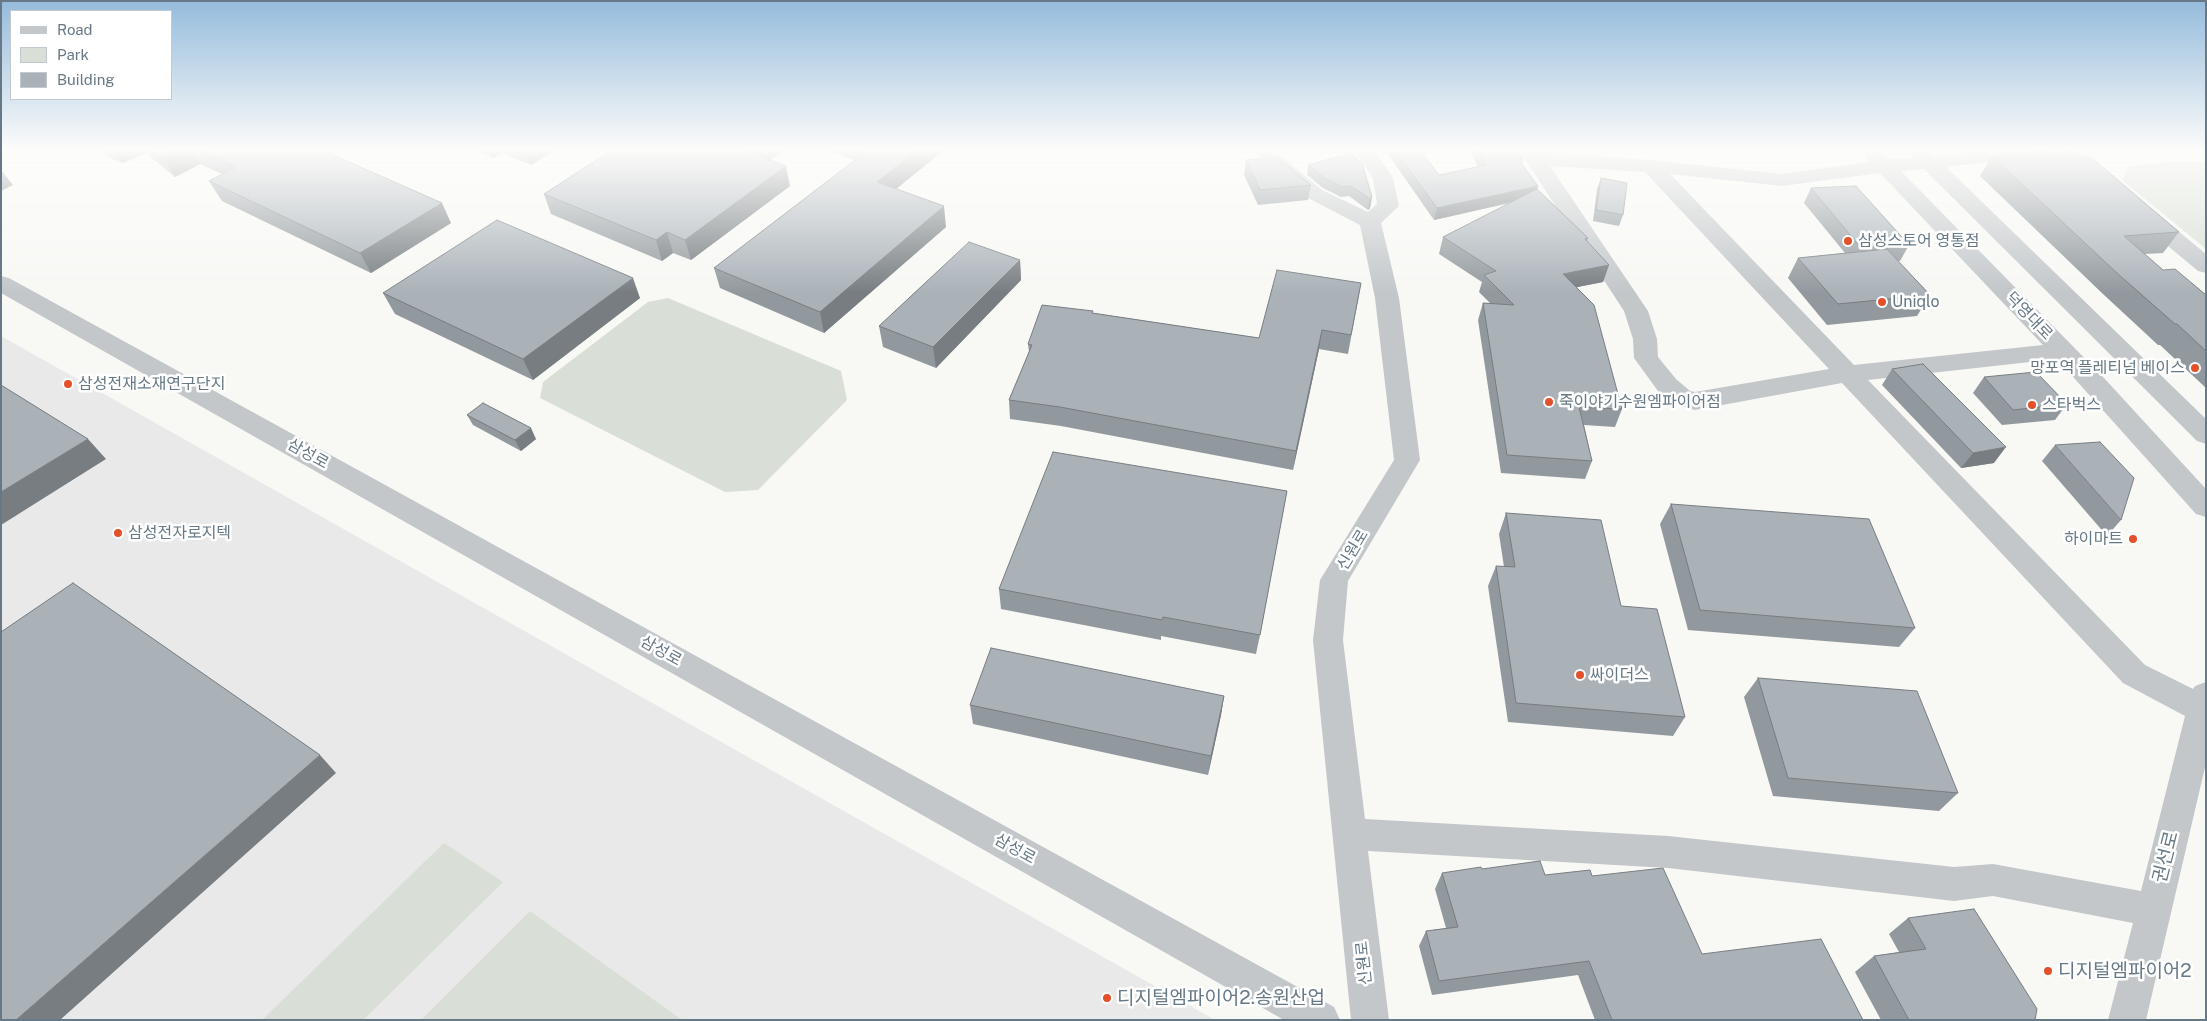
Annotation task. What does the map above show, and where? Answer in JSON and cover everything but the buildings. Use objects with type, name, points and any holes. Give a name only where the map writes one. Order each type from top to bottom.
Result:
[{"type":"street","points":[[1322,198],[1370,222],[1388,206],[1387,198]]},
{"type":"street","points":[[1561,198],[1636,311],[1645,340],[1646,358],[1667,385],[1682,398],[1695,401],[1848,374],[2062,351]]},
{"type":"street","points":[[1681,198],[2134,674],[2204,702]]},
{"type":"street","name":"덕영대로","points":[[1914,198],[2062,351],[2206,507]]},
{"type":"street","points":[[1964,198],[2206,435]]},
{"type":"street","points":[[2133,205],[2206,266]]},
{"type":"street","name":"신원로","points":[[1370,222],[1387,298],[1407,460],[1334,580],[1328,640],[1370,1020]]},
{"type":"street","name":"삼성로","points":[[1,283],[1321,1020]]},
{"type":"street","name":"권선로","points":[[2127,1020],[2204,702]]},
{"type":"street","points":[[1350,834],[1668,852],[1954,884],[1993,880],[2153,910]]},
{"type":"shaded area","points":[[1,336],[803,788],[1215,1020],[1,1020]]},
{"type":"green space","points":[[2143,198],[2206,198],[2206,249]]},
{"type":"green space","points":[[668,298],[841,371],[847,400],[758,490],[725,492],[540,398],[543,382],[648,302]]},
{"type":"green space","points":[[444,843],[503,882],[363,1020],[262,1020]]},
{"type":"green space","points":[[530,911],[682,1020],[421,1020]]},
{"type":"place","name":"삼성스토어 영통점","points":[[1848,241]]},
{"type":"place","name":"Uniqlo","points":[[1882,302]]},
{"type":"place","name":"망포역 플레티넘 베이스","points":[[2195,368]]},
{"type":"place","name":"삼성전재소재연구단지","points":[[68,384]]},
{"type":"place","name":"죽이야기수원엠파이어점","points":[[1549,402]]},
{"type":"place","name":"스타벅스","points":[[2032,405]]},
{"type":"place","name":"삼성전자로지텍","points":[[118,533]]},
{"type":"place","name":"하이마트","points":[[2133,539]]},
{"type":"place","name":"싸이더스","points":[[1580,675]]},
{"type":"place","name":"디지털엠파이어2","points":[[2048,971]]},
{"type":"place","name":"디지털엠파이어2.송원산업","points":[[1107,998]]}]
